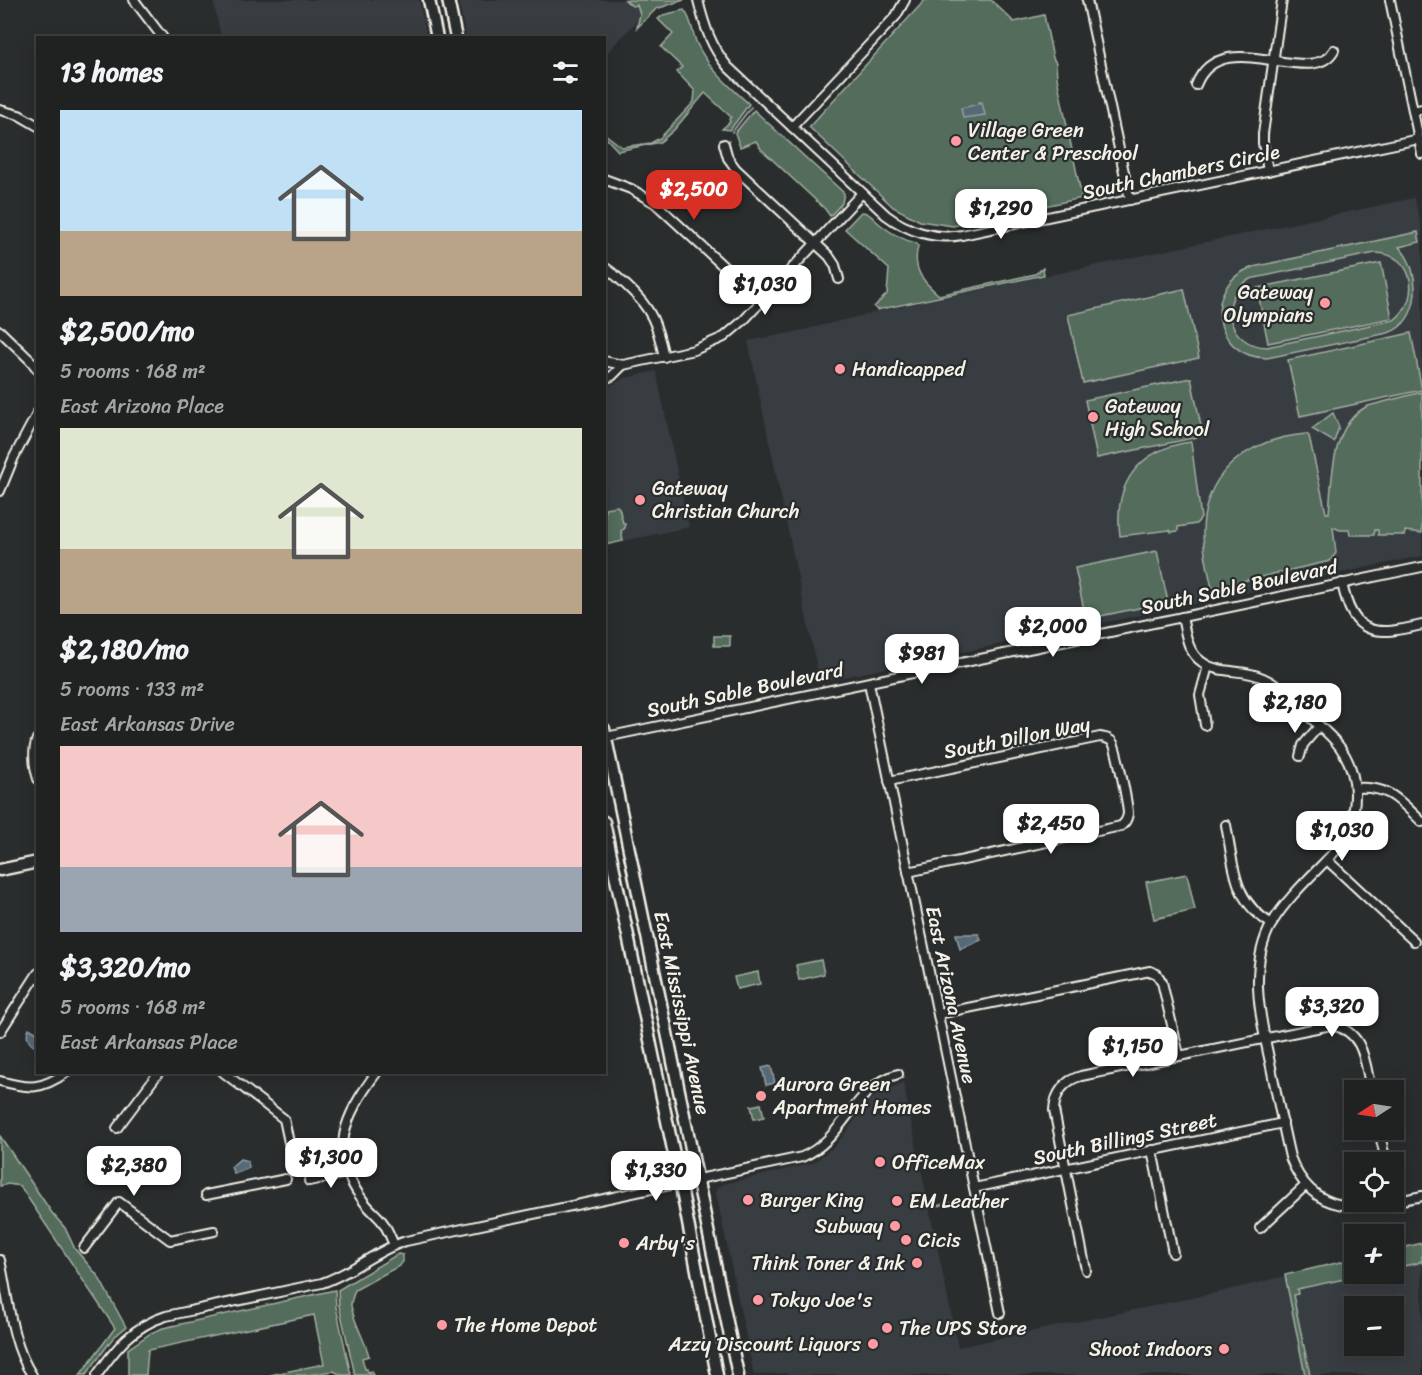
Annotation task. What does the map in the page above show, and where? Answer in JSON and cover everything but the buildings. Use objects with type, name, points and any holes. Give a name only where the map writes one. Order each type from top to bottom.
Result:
[{"type":"main road","points":[[429,0],[437,36]]},
{"type":"main road","points":[[448,0],[456,36]]},
{"type":"main road","name":"East Mississippi Avenue","points":[[606,739],[738,1375]]},
{"type":"main road","name":"East Mississippi Avenue","points":[[606,832],[680,1184],[717,1375]]},
{"type":"main road","points":[[0,870],[36,862]]},
{"type":"street","points":[[134,0],[161,36]]},
{"type":"street","name":"South Chambers Circle","points":[[698,0],[705,28],[719,56],[733,71],[886,215],[901,225],[921,233],[947,237],[1419,139]]},
{"type":"street","points":[[792,127],[896,16],[905,0]]},
{"type":"street","points":[[1087,0],[1130,200]]},
{"type":"street","points":[[1268,171],[1263,140],[1282,0]]},
{"type":"street","points":[[1390,0],[1422,154]]},
{"type":"street","points":[[1196,85],[1203,71],[1228,57],[1299,64],[1315,63],[1328,59],[1335,50]]},
{"type":"street","points":[[1413,111],[1422,109]]},
{"type":"street","points":[[0,110],[19,115],[36,125]]},
{"type":"street","points":[[724,144],[733,166],[833,260],[838,279]]},
{"type":"street","points":[[606,180],[631,189],[655,203],[761,302]]},
{"type":"street","points":[[606,361],[623,365],[694,350],[715,342],[736,328],[862,193]]},
{"type":"street","points":[[606,269],[639,297],[650,311],[656,323],[664,357]]},
{"type":"street","points":[[0,331],[36,367]]},
{"type":"street","points":[[606,378],[612,376],[623,365]]},
{"type":"street","points":[[0,491],[14,457],[36,416]]},
{"type":"street","name":"South Sable Boulevard","points":[[606,734],[868,683],[1422,567]]},
{"type":"street","points":[[1342,583],[1350,611],[1367,627],[1385,632],[1422,625]]},
{"type":"street","points":[[1182,617],[1191,651],[1197,658],[1208,666],[1243,671],[1262,677],[1280,689],[1343,751],[1356,788],[1355,809],[1350,828],[1339,847],[1286,904],[1272,924],[1263,945],[1258,984],[1260,1015],[1294,1167],[1306,1185],[1322,1198],[1344,1206]]},
{"type":"street","points":[[1205,725],[1200,694],[1208,666]]},
{"type":"street","name":"East Arizona Avenue","points":[[868,683],[1000,1313]]},
{"type":"street","points":[[1300,756],[1303,745],[1319,726]]},
{"type":"street","name":"South Dillon Way","points":[[889,781],[1100,737],[1108,739],[1113,744],[1122,780],[1128,813],[1125,823],[1121,826],[908,872]]},
{"type":"street","points":[[36,746],[34,758],[36,768]]},
{"type":"street","points":[[1356,788],[1378,788],[1386,791],[1422,822]]},
{"type":"street","points":[[1226,825],[1238,885],[1243,898],[1253,912],[1272,924]]},
{"type":"street","points":[[1327,860],[1414,941]]},
{"type":"street","points":[[938,1014],[1150,971],[1161,979],[1179,1055]]},
{"type":"street","points":[[0,1032],[36,977]]},
{"type":"street","points":[[1339,1026],[1345,1004]]},
{"type":"street","points":[[1086,1270],[1054,1110],[1056,1097],[1064,1085],[1081,1076],[1324,1025],[1339,1026],[1350,1032],[1359,1042],[1368,1080]]},
{"type":"street","points":[[0,1081],[14,1086],[35,1088],[52,1082],[64,1074]]},
{"type":"street","points":[[117,1128],[158,1074]]},
{"type":"street","points":[[227,1074],[284,1119],[294,1166]]},
{"type":"street","points":[[375,1074],[358,1097],[347,1122],[343,1144],[344,1162],[356,1192],[382,1222],[394,1245]]},
{"type":"street","points":[[97,1375],[121,1342],[147,1323],[166,1316],[322,1283],[340,1276],[394,1245],[807,1155],[830,1138],[870,1088],[898,1074]]},
{"type":"street","name":"South Billings Street","points":[[974,1188],[1283,1123]]},
{"type":"street","points":[[1152,1150],[1173,1253]]},
{"type":"street","points":[[308,1170],[344,1162]]},
{"type":"street","points":[[309,1180],[347,1173]]},
{"type":"street","points":[[206,1195],[286,1179]]},
{"type":"street","points":[[1260,1228],[1306,1185]]},
{"type":"street","points":[[1404,1199],[1422,1196]]},
{"type":"street","points":[[84,1248],[119,1202],[170,1240],[214,1231]]},
{"type":"street","points":[[0,1260],[17,1342],[32,1375]]},
{"type":"shaded area","points":[[213,0],[419,0],[427,36],[221,36]]},
{"type":"shaded area","points":[[458,0],[657,0],[606,54],[606,36],[466,36]]},
{"type":"shaded area","name":"Gateway High School","points":[[1414,198],[1422,229],[1422,556],[820,682],[748,341]]},
{"type":"shaded area","points":[[656,371],[689,527],[606,545],[606,388],[625,378]]},
{"type":"shaded area","points":[[903,1082],[958,1347],[1290,1275],[1344,1274],[1344,1284],[1404,1284],[1404,1257],[1422,1247],[1422,1375],[799,1375],[785,1373],[754,1375],[716,1193],[717,1188],[724,1184],[813,1163],[835,1146],[872,1098]]},
{"type":"green space","points":[[625,0],[684,0],[656,9],[637,28],[640,14],[637,5],[632,6]]},
{"type":"green space","points":[[925,0],[991,0],[1014,22],[1044,15],[1056,63],[1057,78],[1082,198],[953,226],[920,221],[893,207],[809,127]]},
{"type":"green space","points":[[684,10],[689,18],[697,44],[707,61],[720,77],[749,104],[730,130],[722,129],[730,122],[731,117],[705,93],[674,130],[660,142],[618,151],[606,138],[606,135],[622,147],[651,143],[660,138],[694,102],[695,91],[677,72],[682,67],[661,47],[673,34],[658,19],[663,15]]},
{"type":"green space","points":[[754,110],[844,193],[842,203],[830,216],[761,149],[756,141],[740,147],[735,133]]},
{"type":"green space","points":[[861,212],[869,215],[897,236],[916,243],[918,246],[916,261],[920,274],[939,295],[1035,274],[1043,268],[1044,275],[877,310],[874,307],[887,294],[889,269],[845,229]]},
{"type":"green space","points":[[1418,232],[1420,242],[1399,247],[1407,257],[1412,269],[1415,294],[1407,318],[1399,327],[1388,333],[1267,358],[1248,355],[1234,346],[1225,334],[1220,319],[1220,303],[1226,288],[1236,276],[1253,267]],"holes":[[[1375,253],[1388,255],[1406,269],[1410,279],[1411,290],[1408,301],[1403,311],[1394,320],[1267,347],[1253,345],[1235,330],[1230,309],[1233,298],[1239,288],[1250,279]]]},
{"type":"green space","name":"Gateway Olympians","points":[[1381,263],[1392,318],[1268,343],[1257,288]]},
{"type":"green space","points":[[1184,289],[1199,358],[1083,383],[1068,315]]},
{"type":"green space","points":[[1411,333],[1422,390],[1300,416],[1288,360]]},
{"type":"green space","points":[[1191,378],[1203,436],[1097,458],[1085,400]]},
{"type":"green space","points":[[1422,392],[1422,533],[1405,531],[1405,535],[1378,535],[1378,530],[1375,530],[1374,535],[1350,535],[1349,530],[1333,527],[1336,553],[1330,561],[1212,588],[1203,539],[1205,510],[1221,476],[1234,462],[1249,451],[1266,443],[1306,434],[1309,436],[1326,513],[1329,513],[1336,453],[1347,425],[1356,414],[1368,406]]},
{"type":"green space","points":[[1333,413],[1339,427],[1334,442],[1312,429]]},
{"type":"green space","points":[[1191,442],[1201,518],[1196,524],[1178,527],[1178,531],[1120,536],[1121,500],[1125,485],[1133,472],[1143,461],[1157,452]]},
{"type":"green space","points":[[617,506],[619,508],[623,523],[625,523],[625,528],[621,531],[623,541],[606,545],[606,508]]},
{"type":"green space","points":[[1157,551],[1168,602],[1086,619],[1075,568]]},
{"type":"green space","points":[[714,636],[730,636],[730,646],[714,646]]},
{"type":"green space","points":[[1187,874],[1195,910],[1154,919],[1146,882]]},
{"type":"green space","points":[[821,960],[824,974],[799,980],[796,965]]},
{"type":"green space","points":[[758,972],[760,984],[737,989],[734,977]]},
{"type":"green space","points":[[761,1104],[764,1117],[754,1119],[751,1106]]},
{"type":"green space","points":[[0,1136],[52,1213],[65,1228],[75,1249],[98,1276],[126,1327],[113,1338],[86,1375],[80,1375],[115,1328],[20,1186],[8,1184],[0,1186]]},
{"type":"green space","points":[[1422,1243],[1422,1263],[1420,1261],[1404,1266],[1404,1248]]},
{"type":"green space","points":[[398,1254],[403,1255],[403,1262],[399,1266],[355,1290],[351,1308],[369,1356],[362,1358],[365,1369],[368,1372],[372,1371],[373,1375],[355,1375],[339,1306],[338,1290]]},
{"type":"green space","points":[[1344,1261],[1344,1279],[1297,1289],[1298,1294],[1293,1295],[1310,1375],[1305,1375],[1285,1275]]},
{"type":"green space","points":[[335,1290],[336,1307],[351,1375],[341,1375],[334,1371],[307,1375],[270,1375],[324,1364],[314,1315],[148,1350],[146,1375],[128,1375],[128,1349],[151,1333],[163,1328]]},
{"type":"water","points":[[982,102],[985,115],[963,118],[961,108],[979,104]]},
{"type":"water","points":[[956,934],[979,934],[981,940],[960,949]]},
{"type":"water","points":[[29,1028],[36,1032],[36,1046],[31,1044],[27,1034]]},
{"type":"water","points":[[771,1066],[775,1083],[766,1085],[762,1068]]},
{"type":"water","points":[[240,1159],[248,1161],[249,1168],[234,1174],[231,1167]]},
{"type":"waterway","points":[[732,132],[751,107]]},
{"type":"waterway","points":[[932,1207],[969,1199]]},
{"type":"place","name":"Village Green Center & Preschool","points":[[956,141]]},
{"type":"place","name":"Gateway Olympians","points":[[1325,303]]},
{"type":"place","name":"Handicapped","points":[[840,369]]},
{"type":"place","name":"Gateway High School","points":[[1093,417]]},
{"type":"place","name":"Gateway Christian Church","points":[[640,500]]},
{"type":"place","name":"Aurora Green Apartment Homes","points":[[761,1096]]},
{"type":"place","name":"OfficeMax","points":[[880,1162]]},
{"type":"place","name":"Burger King","points":[[748,1200]]},
{"type":"place","name":"EM Leather","points":[[897,1201]]},
{"type":"place","name":"Subway","points":[[895,1226]]},
{"type":"place","name":"Cicis","points":[[906,1240]]},
{"type":"place","name":"Arby's","points":[[624,1243]]},
{"type":"place","name":"Think Toner & Ink","points":[[917,1263]]},
{"type":"place","name":"Tokyo Joe's","points":[[758,1300]]},
{"type":"place","name":"The Home Depot","points":[[442,1325]]},
{"type":"place","name":"The UPS Store","points":[[887,1328]]},
{"type":"place","name":"Azzy Discount Liquors","points":[[873,1344]]},
{"type":"place","name":"Shoot Indoors","points":[[1224,1349]]}]
